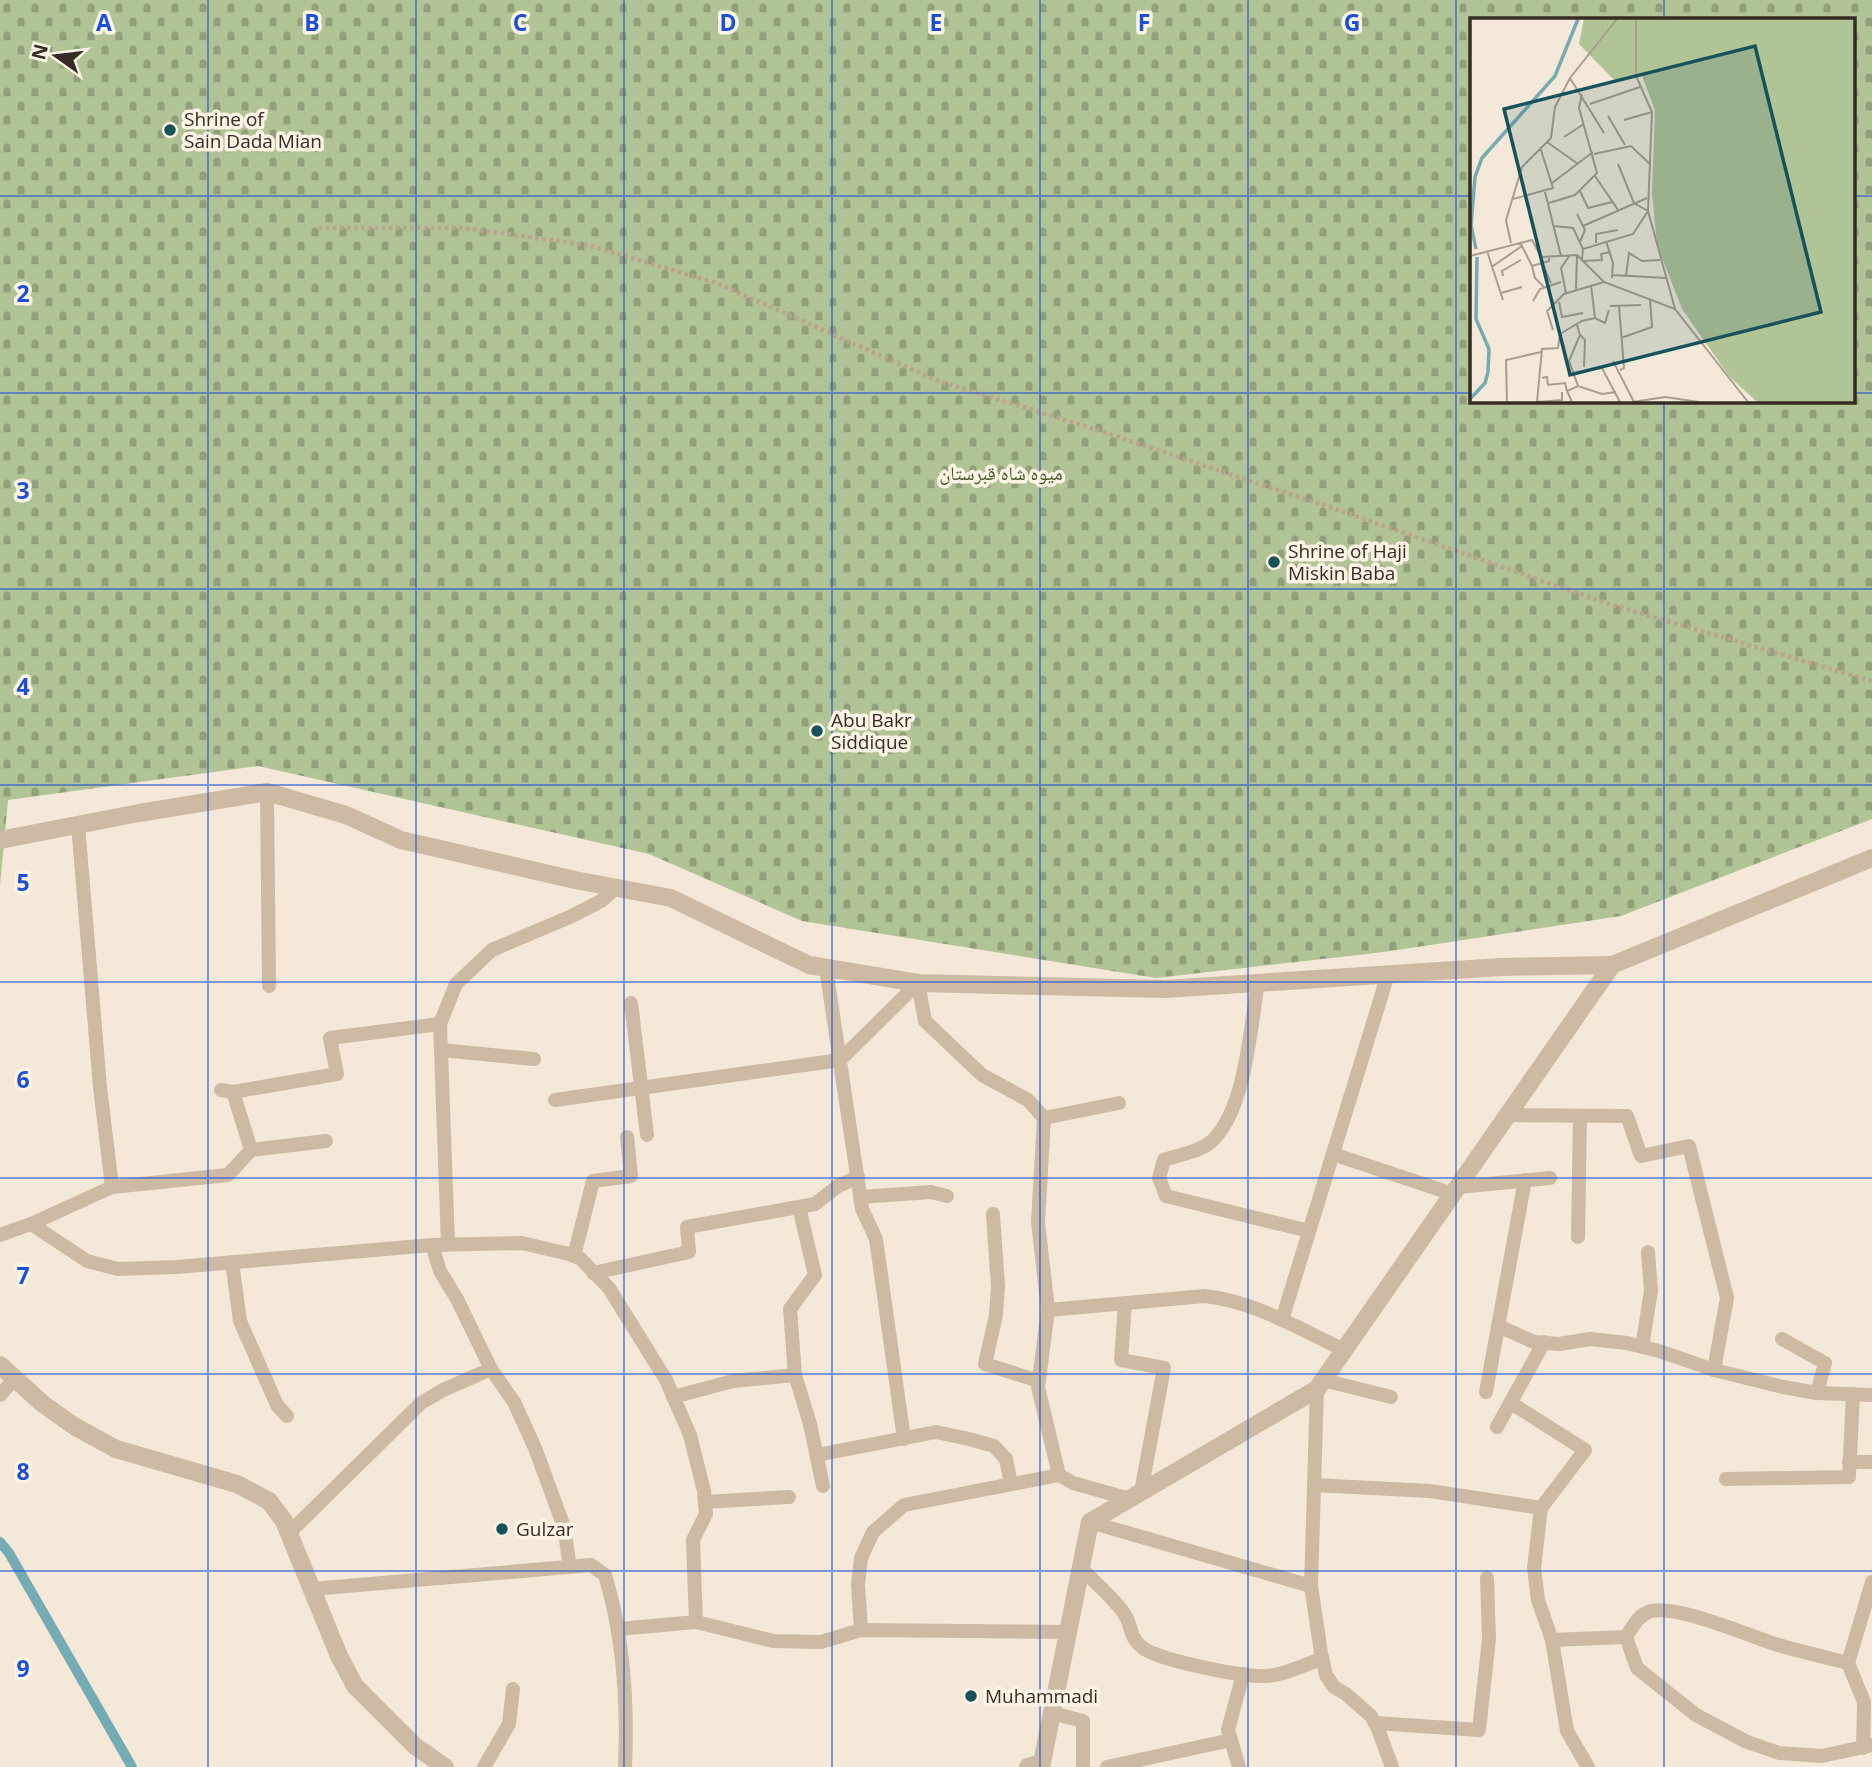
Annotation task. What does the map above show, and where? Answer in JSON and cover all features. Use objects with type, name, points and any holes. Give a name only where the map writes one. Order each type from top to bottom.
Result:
[{"type":"street","points":[[0,840],[267,792],[346,815],[401,840],[671,898],[809,965],[918,984],[1165,989],[1501,967],[1612,965],[1872,858]]},
{"type":"street","points":[[1028,1767],[1042,1763],[1090,1522],[1320,1385],[1612,965]]},
{"type":"street","points":[[0,1365],[43,1404],[74,1426],[116,1448],[237,1484],[269,1501],[285,1521],[339,1657],[355,1686],[415,1746],[446,1767]]},
{"type":"lane","points":[[267,792],[270,986]]},
{"type":"lane","points":[[78,824],[100,1087],[112,1187]]},
{"type":"lane","points":[[448,1244],[440,1024],[456,984],[492,950],[572,916],[601,901],[615,888]]},
{"type":"lane","points":[[826,968],[862,1209],[876,1239],[904,1439]]},
{"type":"lane","points":[[1282,1320],[1388,974]]},
{"type":"lane","points":[[1258,983],[1237,1104],[1214,1140],[1164,1160],[1159,1178],[1166,1196],[1310,1231]]},
{"type":"lane","points":[[555,1100],[840,1060],[918,984]]},
{"type":"lane","points":[[918,984],[925,1021],[982,1074],[1028,1100],[1044,1118],[1038,1222],[1048,1310],[1038,1387],[1059,1475]]},
{"type":"lane","points":[[631,1003],[647,1135]]},
{"type":"lane","points":[[251,1150],[227,1091],[337,1074],[330,1038],[440,1024]]},
{"type":"lane","points":[[441,1050],[534,1059]]},
{"type":"lane","points":[[1044,1118],[1119,1103]]},
{"type":"lane","points":[[1508,1115],[1627,1116],[1641,1156],[1689,1146],[1727,1298],[1714,1370]]},
{"type":"lane","points":[[1578,1237],[1580,1115]]},
{"type":"lane","points":[[573,1256],[593,1181],[631,1176],[627,1137]]},
{"type":"lane","points":[[0,1235],[31,1224],[112,1187],[228,1175],[251,1150],[326,1141]]},
{"type":"lane","points":[[1333,1154],[1456,1190],[1550,1178]]},
{"type":"lane","points":[[593,1273],[689,1252],[687,1227],[815,1204],[838,1186],[858,1177]]},
{"type":"lane","points":[[1486,1392],[1525,1180]]},
{"type":"lane","points":[[860,1197],[931,1192],[947,1196]]},
{"type":"lane","points":[[799,1207],[815,1275],[790,1310],[795,1375],[810,1424],[823,1486]]},
{"type":"lane","points":[[993,1214],[998,1286],[996,1315],[985,1364],[1040,1381]]},
{"type":"lane","points":[[31,1224],[87,1261],[118,1269],[432,1245],[522,1242],[580,1259],[609,1288],[666,1380],[691,1436],[706,1514],[693,1540],[696,1622]]},
{"type":"lane","points":[[432,1245],[440,1270],[491,1369],[514,1402],[535,1448],[564,1527],[570,1567]]},
{"type":"lane","points":[[1642,1347],[1651,1291],[1648,1252]]},
{"type":"lane","points":[[233,1262],[240,1321],[277,1405],[287,1416]]},
{"type":"lane","points":[[1048,1310],[1205,1296],[1228,1299],[1282,1320],[1344,1350]]},
{"type":"lane","points":[[861,1630],[858,1585],[861,1558],[873,1532],[904,1505],[1059,1475],[1073,1483],[1135,1496],[1164,1368],[1121,1360],[1125,1303]]},
{"type":"lane","points":[[1498,1326],[1534,1342],[1559,1344],[1590,1339],[1642,1347],[1714,1370],[1817,1393],[1872,1395]]},
{"type":"lane","points":[[1782,1339],[1825,1363],[1817,1393]]},
{"type":"lane","points":[[1497,1427],[1544,1342]]},
{"type":"lane","points":[[289,1533],[421,1403],[491,1369]]},
{"type":"lane","points":[[673,1396],[733,1381],[795,1375]]},
{"type":"lane","points":[[0,1395],[15,1378]]},
{"type":"lane","points":[[1391,1397],[1320,1385],[1311,1586],[1325,1675],[1334,1687],[1370,1716],[1392,1767]]},
{"type":"lane","points":[[1726,1479],[1849,1476],[1853,1394]]},
{"type":"lane","points":[[1511,1403],[1585,1450],[1541,1508],[1534,1568],[1538,1600],[1552,1640],[1567,1731],[1588,1767]]},
{"type":"lane","points":[[817,1455],[936,1433],[994,1446],[1006,1459],[1011,1484]]},
{"type":"lane","points":[[1849,1462],[1872,1462]]},
{"type":"lane","points":[[1314,1485],[1430,1491],[1541,1508]]},
{"type":"lane","points":[[705,1502],[789,1497]]},
{"type":"lane","points":[[1090,1522],[1311,1586]]},
{"type":"lane","points":[[312,1589],[591,1565],[605,1575],[623,1650],[627,1734],[625,1767]]},
{"type":"lane","points":[[1081,1568],[1126,1616],[1130,1633],[1148,1652],[1174,1661],[1261,1676],[1280,1674],[1322,1659]]},
{"type":"lane","points":[[1375,1723],[1479,1730],[1489,1639],[1487,1578]]},
{"type":"lane","points":[[1626,1637],[1637,1668],[1696,1715],[1747,1742],[1779,1753],[1822,1756],[1868,1746],[1864,1702],[1848,1663],[1872,1582]]},
{"type":"lane","points":[[1626,1637],[1638,1617],[1652,1611],[1669,1611],[1729,1626],[1773,1643],[1848,1663]]},
{"type":"lane","points":[[619,1629],[696,1622],[773,1641],[821,1642],[861,1630],[1068,1632]]},
{"type":"lane","points":[[1552,1640],[1626,1637]]},
{"type":"lane","points":[[1239,1767],[1228,1730],[1243,1674]]},
{"type":"lane","points":[[484,1767],[509,1724],[513,1689]]},
{"type":"lane","points":[[1052,1713],[1083,1721],[1083,1767]]},
{"type":"lane","points":[[1107,1767],[1231,1740]]},
{"type":"path","points":[[319,228],[463,228],[587,245],[690,275],[716,283],[938,381],[1085,426],[1345,512],[1609,604],[1872,681]]},
{"type":"green space","name":"میوہ شاہ قبرستان","points":[[0,0],[1872,0],[1872,819],[1621,916],[1384,952],[1156,978],[802,921],[649,854],[258,766],[8,800],[0,885]]},
{"type":"waterway","points":[[0,1542],[9,1553],[132,1767]]},
{"type":"place","name":"Shrine of Sain Dada Mian","points":[[170,130]]},
{"type":"place","name":"Shrine of Haji Miskin Baba","points":[[1274,562]]},
{"type":"place","name":"Abu Bakr Siddique","points":[[817,731]]},
{"type":"place","name":"Gulzar","points":[[502,1529]]},
{"type":"place","name":"Muhammadi","points":[[971,1696]]}]
